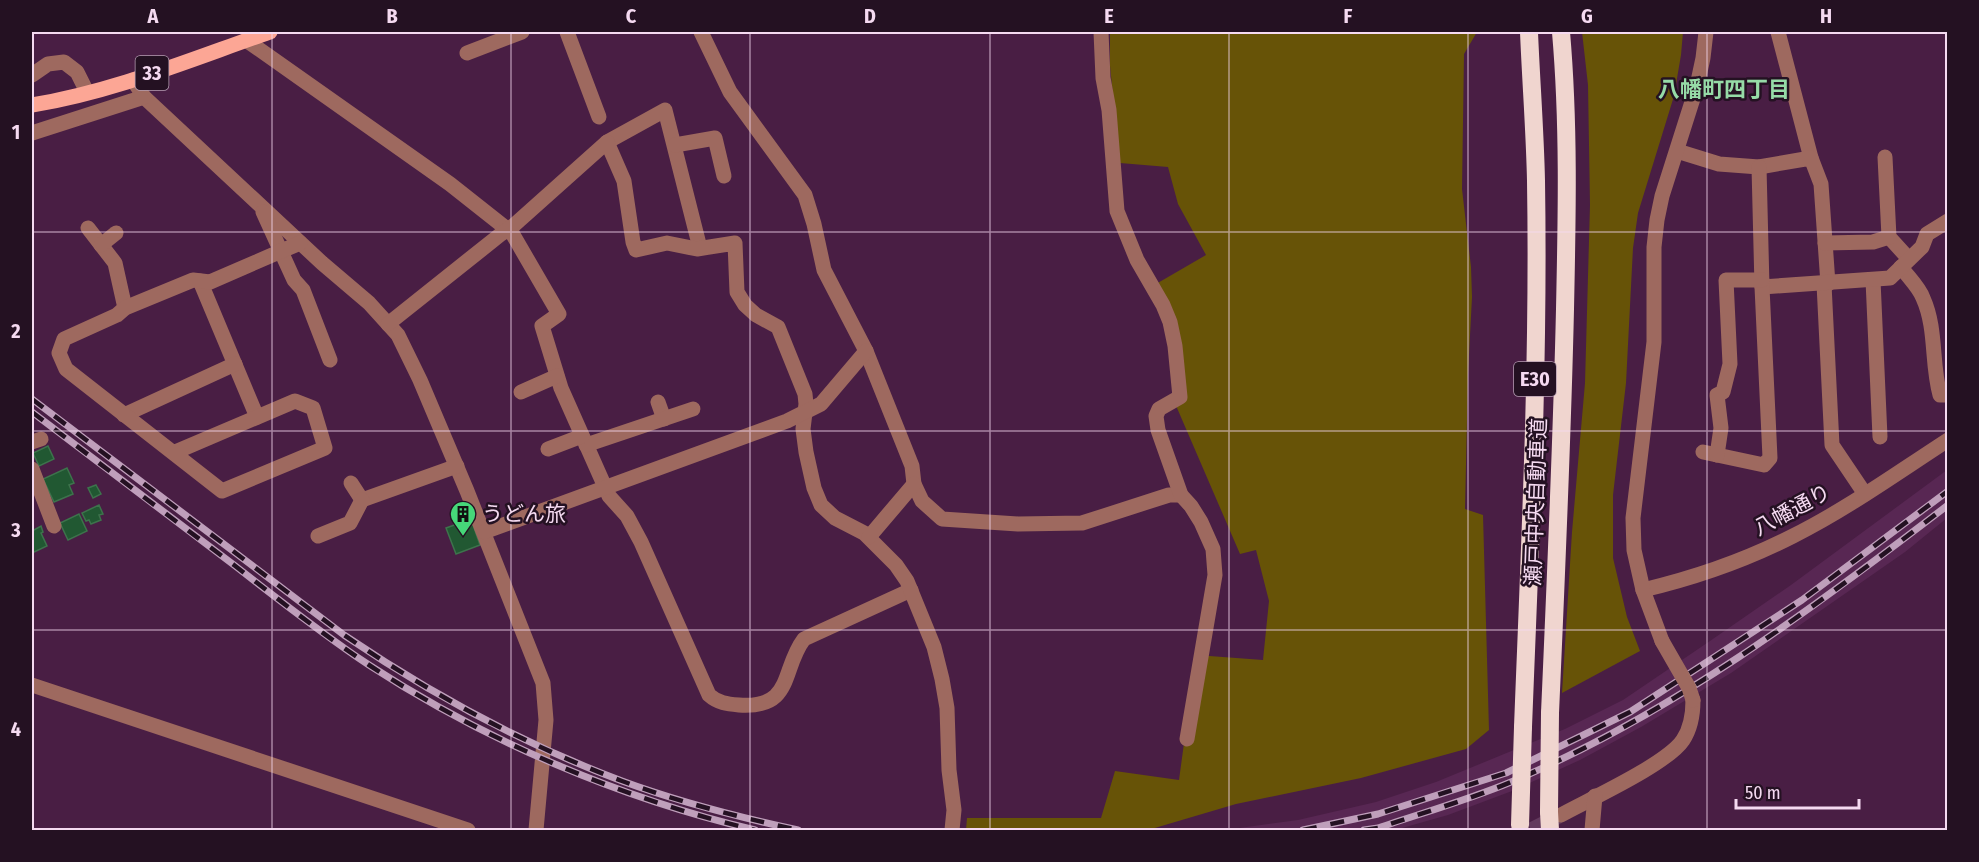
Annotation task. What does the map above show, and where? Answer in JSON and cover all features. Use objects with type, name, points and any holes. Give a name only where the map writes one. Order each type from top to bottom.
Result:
[{"type":"highway","name":"瀬戸中央自動車道","points":[[1520,828],[1536,335],[1536,181],[1529,32]]},
{"type":"highway","name":"瀬戸中央自動車道","points":[[1550,831],[1555,813],[1550,713],[1558,530],[1567,205],[1566,78],[1562,32]]},
{"type":"main road","name":"33","points":[[32,105],[52,102],[133,80],[270,32]]},
{"type":"street","points":[[467,53],[522,32]]},
{"type":"street","points":[[567,32],[599,117]]},
{"type":"street","points":[[701,32],[730,92],[805,195],[824,270],[866,351],[912,466],[914,484],[922,501],[942,519],[1018,524],[1082,523],[1169,495],[1181,495]]},
{"type":"street","points":[[1101,32],[1103,78],[1109,110],[1117,211],[1137,260],[1163,305],[1173,338],[1180,397],[1160,409],[1156,416],[1158,430],[1181,495],[1196,514],[1213,549],[1215,575],[1187,739]]},
{"type":"street","points":[[1555,813],[1594,796],[1654,764],[1682,742],[1691,722],[1693,700],[1689,688],[1662,641],[1643,591],[1634,550],[1633,518],[1654,342],[1654,247],[1657,220],[1662,196],[1697,86],[1706,32]]},
{"type":"street","points":[[1778,32],[1811,158],[1821,184],[1832,445],[1865,494]]},
{"type":"street","points":[[246,40],[450,184],[512,233],[559,314],[542,326],[557,376],[605,489],[627,516],[641,542],[709,695],[716,701],[742,705],[765,703],[776,697],[783,689],[796,648],[804,639],[911,590]]},
{"type":"street","points":[[32,75],[48,64],[64,62],[77,72],[87,92]]},
{"type":"street","points":[[133,80],[144,97],[300,243],[369,303],[398,335],[457,466],[543,683],[546,720],[536,831]]},
{"type":"street","points":[[32,132],[144,97]]},
{"type":"street","points":[[388,324],[508,229],[607,142],[665,110],[700,248]]},
{"type":"street","points":[[675,146],[715,138],[724,176]]},
{"type":"street","points":[[607,142],[624,181],[636,250],[667,243],[700,248],[735,243],[738,292],[744,305],[756,315],[778,327],[805,394],[803,429],[806,452],[814,488],[821,505],[835,518],[869,537],[896,565],[911,590],[934,647],[947,708],[949,770],[954,810],[952,831]]},
{"type":"street","points":[[1677,151],[1719,164],[1759,166],[1811,158]]},
{"type":"street","points":[[1885,158],[1889,237],[1923,295],[1933,334],[1936,381],[1940,395],[1947,394]]},
{"type":"street","points":[[1759,166],[1762,284],[1770,458],[1764,465],[1710,454],[1720,428],[1717,395],[1723,392],[1730,364],[1726,280],[1762,284],[1826,284],[1890,278],[1922,247],[1927,234],[1947,221]]},
{"type":"street","points":[[261,206],[294,280],[303,290],[330,360]]},
{"type":"street","points":[[88,228],[115,263],[125,308]]},
{"type":"street","points":[[101,245],[117,233]]},
{"type":"street","points":[[1825,243],[1874,242],[1889,237]]},
{"type":"street","points":[[173,453],[295,401],[313,408],[325,448],[222,491],[173,453],[124,415],[66,369],[59,353],[64,339],[117,315],[125,308],[193,280],[210,282],[300,243]]},
{"type":"street","points":[[1874,280],[1880,437]]},
{"type":"street","points":[[200,281],[257,417]]},
{"type":"street","points":[[484,532],[787,421],[821,404],[866,351]]},
{"type":"street","points":[[124,415],[235,364]]},
{"type":"street","points":[[521,392],[557,376]]},
{"type":"street","points":[[658,402],[664,419]]},
{"type":"street","points":[[548,449],[664,419],[693,409]]},
{"type":"street","name":"八幡通り","points":[[1643,591],[1670,584],[1757,552],[1808,528],[1947,440]]},
{"type":"street","points":[[318,536],[351,523],[362,501],[457,466]]},
{"type":"street","points":[[32,470],[54,526]]},
{"type":"street","points":[[351,483],[362,501]]},
{"type":"street","points":[[869,537],[914,484]]},
{"type":"street","points":[[32,685],[468,831]]},
{"type":"street","points":[[1592,831],[1594,796]]},
{"type":"shaded area","points":[[1110,32],[1477,32],[1464,54],[1462,189],[1472,297],[1465,509],[1483,515],[1489,730],[1466,749],[1361,778],[1236,804],[1148,830],[966,830],[967,818],[1101,818],[1115,771],[1179,780],[1196,655],[1263,660],[1269,601],[1256,550],[1240,554],[1174,401],[1178,387],[1156,284],[1206,255],[1178,204],[1168,167],[1120,163],[1110,66]]},
{"type":"shaded area","points":[[1582,32],[1683,32],[1674,96],[1638,213],[1633,248],[1626,383],[1613,495],[1613,558],[1627,617],[1640,651],[1562,693],[1572,532],[1585,383],[1590,205],[1588,85]]},
{"type":"shaded area","points":[[1947,470],[1947,518],[1905,552],[1731,673],[1641,727],[1580,760],[1512,791],[1448,815],[1395,830],[1225,830],[1298,820],[1376,802],[1436,782],[1565,729],[1623,700],[1791,585]]},
{"type":"building","points":[[48,446],[54,459],[39,466],[33,453]]},
{"type":"building","points":[[67,468],[74,483],[69,485],[73,494],[54,502],[43,479]]},
{"type":"building","points":[[96,485],[101,494],[93,498],[88,488]]},
{"type":"building","points":[[99,505],[103,514],[99,515],[101,520],[91,524],[89,520],[86,521],[82,513]]},
{"type":"building","points":[[79,514],[87,531],[68,540],[60,523]]},
{"type":"building","name":"うどん旅","points":[[471,519],[480,545],[456,554],[446,528]]},
{"type":"building","points":[[41,526],[43,532],[41,533],[47,546],[32,553],[32,531]]},
{"type":"tunnel","points":[[1531,830],[1559,816]]},
{"type":"railway","points":[[32,399],[344,635],[410,678],[513,734],[585,767],[665,796],[798,830]]},
{"type":"railway","points":[[32,412],[317,629],[414,693],[507,742],[604,784],[704,817],[755,830]]},
{"type":"railway","points":[[1303,830],[1378,814],[1506,773],[1630,712],[1802,600],[1948,491]]},
{"type":"railway","points":[[1364,830],[1378,828],[1495,789],[1570,755],[1627,725],[1738,658],[1844,583],[1948,505]]},
{"type":"place","name":"うどん旅","points":[[463,537]]},
{"type":"district","name":"八幡町四丁目","points":[[1724,89]]}]
